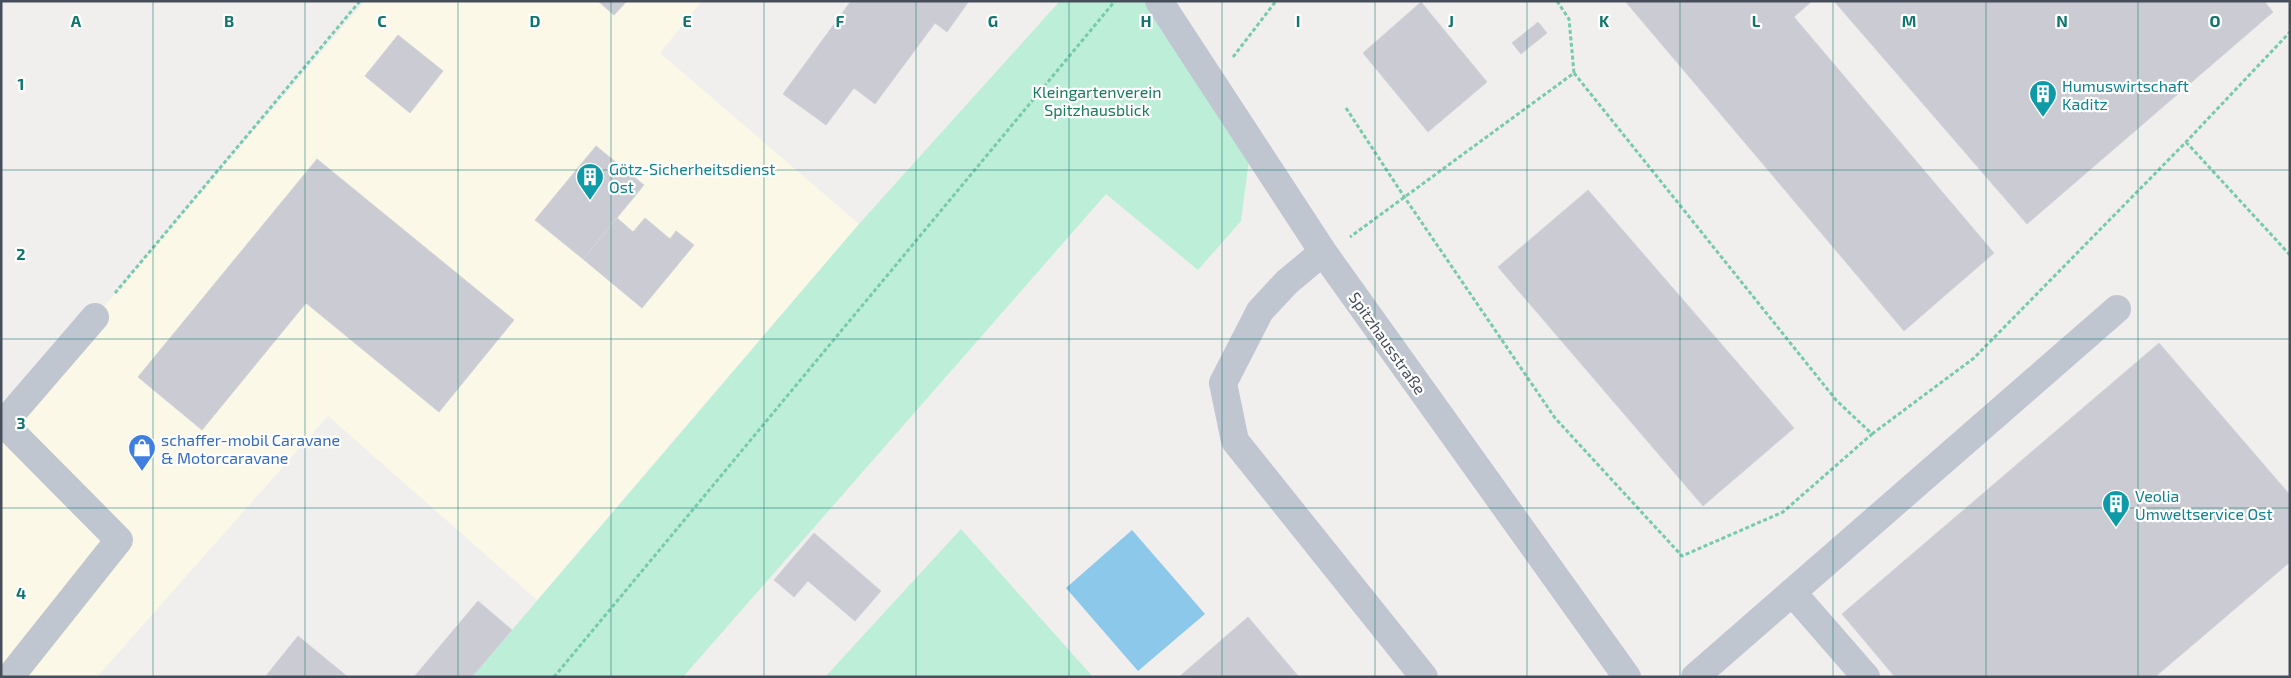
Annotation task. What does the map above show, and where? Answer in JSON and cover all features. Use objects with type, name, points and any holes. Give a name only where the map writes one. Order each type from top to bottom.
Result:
[{"type":"street","name":"Spitzhausstraße","points":[[1159,1],[1323,252],[1627,677]]},
{"type":"street","points":[[1323,252],[1287,282],[1260,312],[1223,383],[1234,441],[1424,677]]},
{"type":"street","points":[[1695,677],[2117,309]]},
{"type":"street","points":[[10,677],[119,540],[2,425],[95,317]]},
{"type":"street","points":[[1792,592],[1866,677]]},
{"type":"path","points":[[95,317],[360,1]]},
{"type":"path","points":[[554,677],[1115,1]]},
{"type":"path","points":[[1212,83],[1276,1]]},
{"type":"path","points":[[1556,1],[1569,19],[1574,73],[1836,400],[1872,434]]},
{"type":"path","points":[[1346,108],[1555,418],[1682,556],[1783,512],[1872,434],[1974,358],[2186,142],[2290,32]]},
{"type":"path","points":[[1323,252],[1362,230],[1574,73]]},
{"type":"path","points":[[2186,142],[2290,255]]},
{"type":"shaded area","points":[[365,1],[702,1],[660,53],[859,224],[537,600],[328,416],[97,677],[1,677],[1,427]]},
{"type":"green space","name":"Kleingartenverein Spitzhausblick","points":[[1060,1],[1145,1],[1249,160],[1241,221],[1198,270],[1106,194],[683,677],[472,677],[859,224]]},
{"type":"green space","points":[[961,529],[1093,677],[825,677]]},
{"type":"water","points":[[1132,530],[1205,614],[1138,671],[1066,588]]},
{"type":"building","points":[[598,1],[627,1],[614,15]]},
{"type":"building","points":[[851,1],[969,1],[947,32],[935,23],[875,104],[854,88],[826,125],[783,94]]},
{"type":"building","points":[[1625,1],[1812,1],[1794,17],[1994,253],[1904,331]]},
{"type":"building","name":"Humuswirtschaft Kaditz","points":[[1834,1],[2264,1],[2273,12],[2027,224]]},
{"type":"building","points":[[1421,2],[1487,82],[1428,132],[1363,53]]},
{"type":"building","points":[[1538,22],[1547,33],[1521,54],[1512,43]]},
{"type":"building","points":[[398,35],[443,71],[410,113],[365,76]]},
{"type":"building","name":"Götz-Sicherheitsdienst Ost","points":[[596,146],[644,185],[583,259],[535,220]]},
{"type":"building","points":[[317,159],[514,320],[439,412],[306,303],[202,430],[138,377]]},
{"type":"building","points":[[1588,190],[1794,428],[1703,506],[1498,267]]},
{"type":"building","points":[[617,218],[633,232],[645,218],[670,239],[676,231],[694,245],[642,308],[583,259]]},
{"type":"building","name":"Veolia Umweltservice Ost","points":[[2159,343],[2290,495],[2290,562],[2155,677],[1895,677],[1842,614]]},
{"type":"building","points":[[814,533],[881,591],[855,621],[808,581],[794,597],[774,580]]},
{"type":"building","points":[[478,601],[512,630],[472,677],[414,677]]},
{"type":"building","points":[[1248,617],[1299,677],[1179,677]]},
{"type":"building","points":[[298,636],[348,677],[265,677]]},
{"type":"place","name":"Humuswirtschaft Kaditz","points":[[2043,118]]},
{"type":"place","name":"Götz-Sicherheitsdienst Ost","points":[[590,201]]},
{"type":"place","name":"schaffer-mobil Caravane & Motorcaravane","points":[[142,472]]},
{"type":"place","name":"Veolia Umweltservice Ost","points":[[2116,528]]}]
